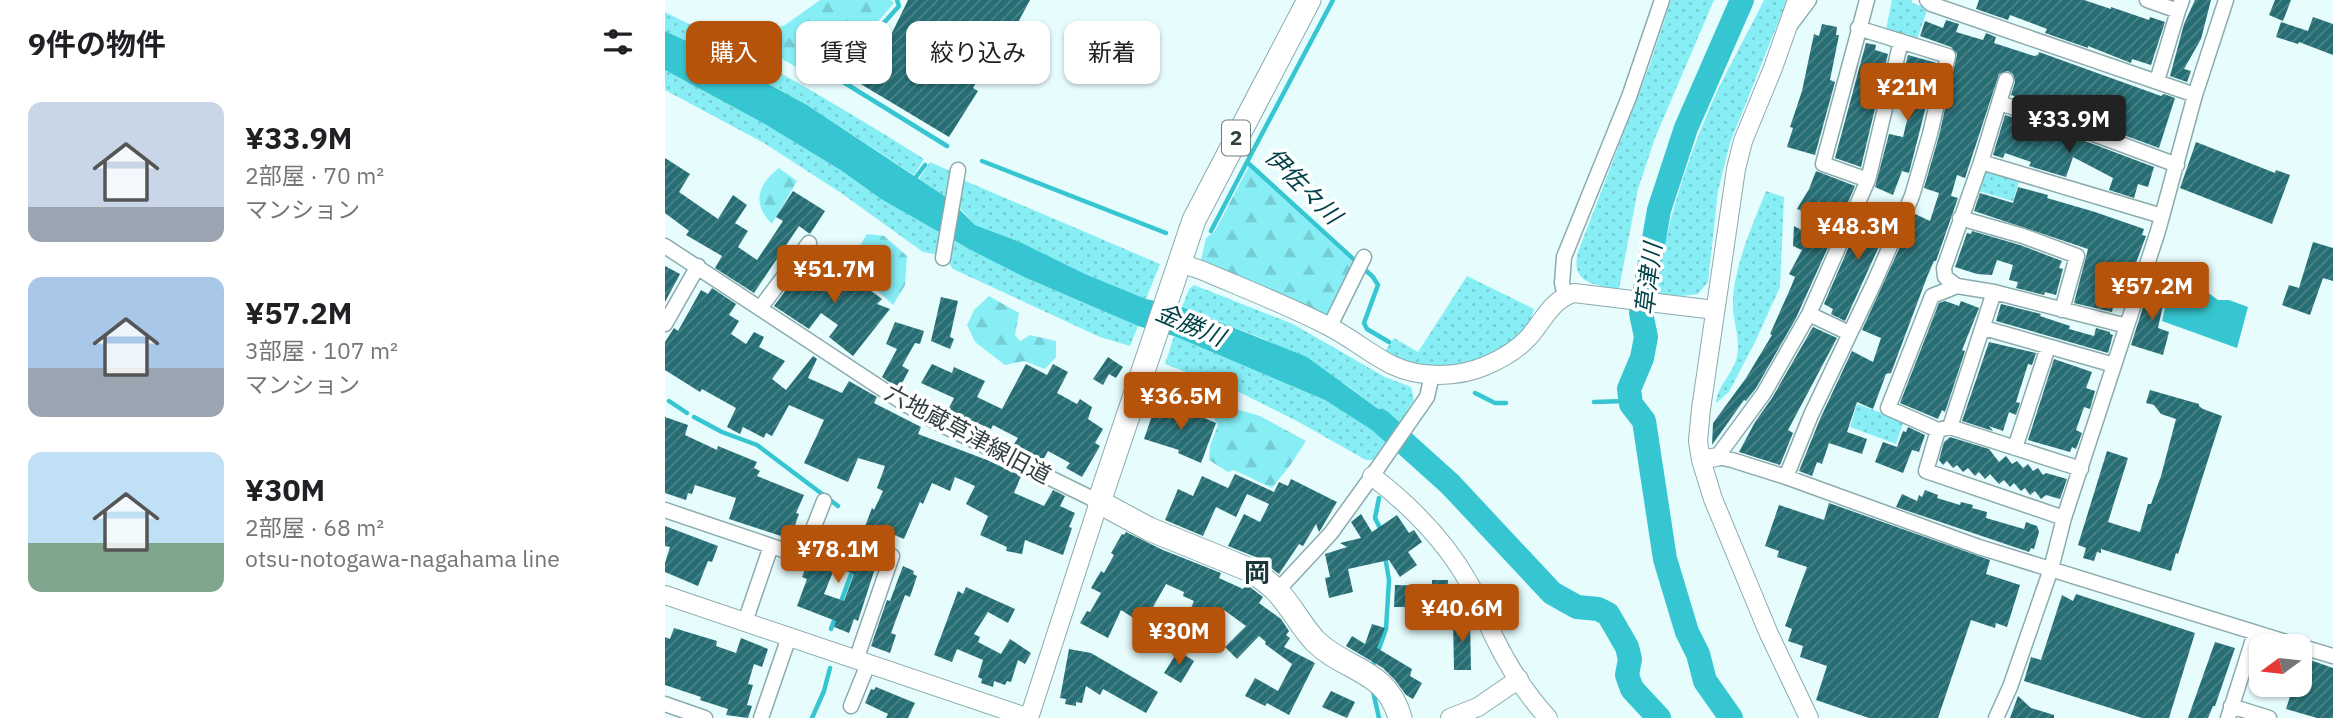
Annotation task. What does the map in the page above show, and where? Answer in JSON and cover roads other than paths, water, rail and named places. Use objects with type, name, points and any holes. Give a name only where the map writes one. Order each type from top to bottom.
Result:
[{"type":"main road","name":"2","points":[[1099,502],[1194,220],[1309,0]]},
{"type":"main road","points":[[1099,502],[1150,529],[1250,570],[1277,591],[1325,650],[1384,686],[1400,718]]},
{"type":"street","points":[[1565,296],[1562,283],[1564,257],[1629,97],[1662,0]]},
{"type":"street","points":[[1797,0],[1743,141],[1731,196],[1701,409],[1699,441],[1709,459],[1713,499],[1769,634],[1809,718]]},
{"type":"street","points":[[1787,29],[1809,0]]},
{"type":"street","points":[[1867,0],[1823,164],[1868,180]]},
{"type":"street","points":[[1927,0],[1931,4],[2195,95]]},
{"type":"street","points":[[2147,0],[2180,5],[2157,81]]},
{"type":"street","points":[[1996,718],[2010,687],[2051,569],[2064,518],[2162,216],[2195,95],[2226,0]]},
{"type":"street","points":[[1786,477],[1811,415],[1912,196],[1948,56],[1858,28]]},
{"type":"street","points":[[1709,459],[1763,393],[1809,314],[1868,180],[1901,41]]},
{"type":"street","points":[[2006,80],[1944,268],[1945,277],[1957,286],[1994,292],[2127,326]]},
{"type":"street","points":[[1999,103],[2073,126],[2176,165]]},
{"type":"street","points":[[1981,162],[2162,216]]},
{"type":"street","points":[[943,258],[958,174]]},
{"type":"street","points":[[1961,218],[2023,236],[2077,256],[2062,310]]},
{"type":"street","points":[[761,307],[809,243]]},
{"type":"street","name":"六地蔵草津線旧道","points":[[665,246],[905,404],[1099,502]]},
{"type":"street","points":[[1330,326],[1364,257]]},
{"type":"street","points":[[665,324],[698,266]]},
{"type":"street","points":[[1176,272],[1201,270],[1330,326],[1392,365],[1432,375],[1463,373],[1482,368],[1509,355],[1529,337],[1551,307],[1565,296],[1574,293],[1715,310]]},
{"type":"street","points":[[1957,286],[1932,296],[1888,408],[1944,429],[2081,469]]},
{"type":"street","points":[[1994,292],[1984,328],[1926,471],[2064,518]]},
{"type":"street","points":[[1809,314],[1849,333]]},
{"type":"street","points":[[1984,328],[2114,365]]},
{"type":"street","points":[[2015,448],[2048,347]]},
{"type":"street","points":[[1277,591],[1331,533],[1422,406],[1432,375]]},
{"type":"street","points":[[1709,459],[1732,460],[1786,477],[1979,547],[2261,634]]},
{"type":"street","points":[[1374,472],[1437,535],[1469,583],[1495,640],[1518,679],[1548,718]]},
{"type":"street","points":[[665,510],[797,555],[804,552],[824,501]]},
{"type":"street","points":[[665,595],[1029,718],[1099,502]]},
{"type":"street","points":[[745,622],[771,546]]},
{"type":"street","points":[[851,706],[892,556]]},
{"type":"street","points":[[2255,632],[2229,712],[2269,718]]},
{"type":"street","points":[[761,718],[789,637]]},
{"type":"street","points":[[2312,650],[2333,656]]},
{"type":"street","points":[[1450,718],[1477,713],[1518,679]]},
{"type":"street","points":[[665,704],[705,718]]},
{"type":"water","points":[[665,31],[686,41],[686,81],[665,70]]},
{"type":"water","points":[[691,84],[768,84],[807,105],[949,199],[975,225],[1020,242],[1085,274],[1146,299],[1182,307],[1307,357],[1399,424],[1389,441],[1325,400],[1174,336],[1138,326],[1024,277],[881,199],[842,171],[763,123]]},
{"type":"water","points":[[2172,279],[2203,289],[2218,300],[2229,300],[2248,307],[2237,348],[2162,321]]},
{"type":"waterway","points":[[897,0],[899,6],[835,77],[947,146]]},
{"type":"waterway","name":"伊佐々川","points":[[1333,0],[1247,162],[1373,277],[1378,285],[1364,323],[1367,329],[1389,342]]},
{"type":"waterway","name":"草津川","points":[[1731,718],[1705,681],[1698,654],[1687,632],[1665,559],[1644,421],[1631,404],[1629,389],[1642,358],[1646,337],[1641,313],[1659,210],[1686,128],[1742,0]]},
{"type":"waterway","points":[[982,161],[1166,233]]},
{"type":"waterway","points":[[1211,231],[1247,162]]},
{"type":"waterway","points":[[913,181],[925,165]]},
{"type":"waterway","name":"伊佐々川","points":[[1475,393],[1495,403],[1506,403]]},
{"type":"waterway","points":[[669,401],[687,413]]},
{"type":"waterway","name":"伊佐々川","points":[[1594,402],[1626,401],[1631,404]]},
{"type":"waterway","points":[[694,417],[722,432],[757,445],[838,506]]},
{"type":"waterway","name":"金勝川","points":[[1380,421],[1450,484],[1552,593],[1577,607],[1598,609],[1608,614],[1627,647],[1630,659],[1627,675],[1632,689],[1659,718]]},
{"type":"waterway","name":"伊佐々川","points":[[1379,498],[1375,518],[1381,530]]},
{"type":"waterway","name":"伊佐々川","points":[[1372,668],[1386,629],[1389,580],[1385,556]]},
{"type":"waterway","points":[[840,604],[853,569]]},
{"type":"waterway","points":[[831,629],[836,615]]},
{"type":"waterway","points":[[812,718],[824,691],[830,668]]},
{"type":"waterway","name":"伊佐々川","points":[[1373,691],[1379,718]]},
{"type":"district","name":"岡","points":[[1257,573]]}]
